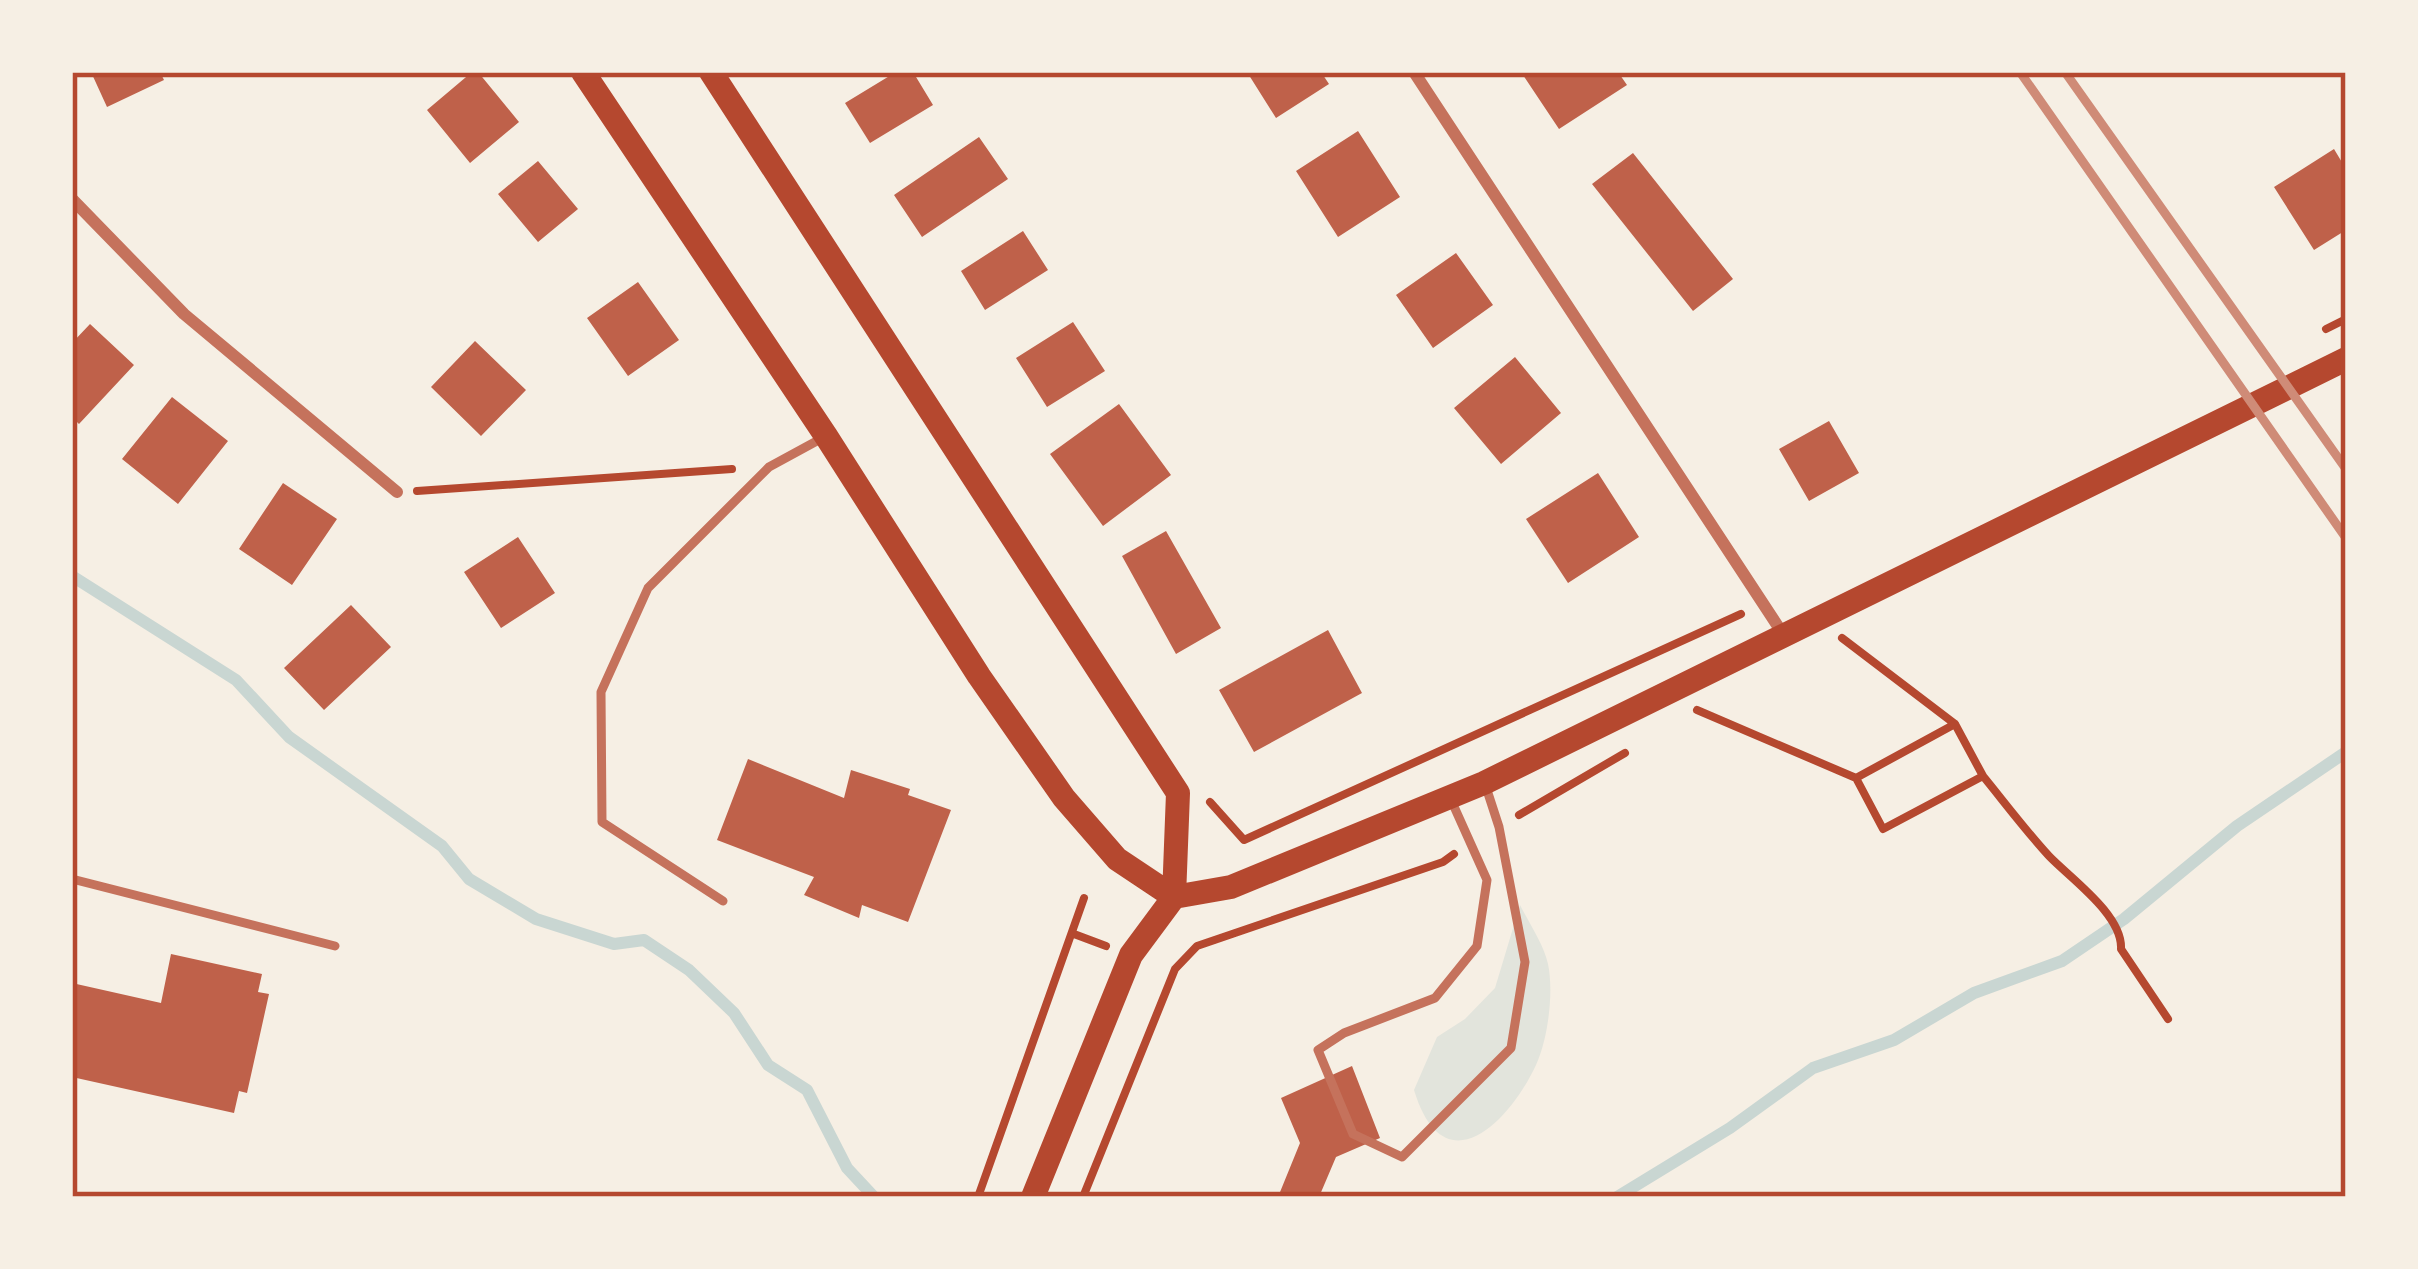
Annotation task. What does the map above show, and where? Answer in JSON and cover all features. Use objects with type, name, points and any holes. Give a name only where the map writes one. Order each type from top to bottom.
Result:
[{"type":"main road","points":[[583,72],[1064,798],[1117,859],[1174,897],[1231,887],[1484,783],[2346,359]]},
{"type":"main road","points":[[711,72],[1178,793],[1174,897],[1131,955],[1033,1197]]},
{"type":"street","points":[[1414,72],[1785,638]]},
{"type":"street","points":[[72,200],[184,314],[397,492]]},
{"type":"lane","points":[[724,901],[602,822],[602,692],[648,588],[769,467],[826,436]]},
{"type":"lane","points":[[1450,797],[1487,880],[1477,946],[1436,998],[1344,1033],[1318,1050],[1353,1134],[1402,1156],[1511,1048],[1525,962],[1499,827],[1484,783]]},
{"type":"lane","points":[[72,879],[335,946]]},
{"type":"path","points":[[2306,340],[2346,319]]},
{"type":"path","points":[[397,492],[769,467]]},
{"type":"path","points":[[1200,791],[1244,840],[1725,619],[1765,606]]},
{"type":"path","points":[[1822,619],[1844,641],[1955,724],[1983,776],[2053,860],[2105,911],[2122,940],[2121,949],[2168,1019]]},
{"type":"path","points":[[1823,651],[1865,630]]},
{"type":"path","points":[[1662,695],[1856,778],[1883,829],[1983,776]]},
{"type":"path","points":[[1678,722],[1719,701]]},
{"type":"path","points":[[1856,778],[1955,724]]},
{"type":"path","points":[[1499,827],[1638,746]]},
{"type":"path","points":[[1083,1197],[1175,969],[1197,946],[1443,862],[1472,843]]},
{"type":"path","points":[[978,1197],[1084,898]]},
{"type":"shaded area","points":[[1520,905],[1543,949],[1550,975],[1549,1015],[1540,1054],[1524,1087],[1493,1124],[1476,1136],[1459,1140],[1442,1136],[1427,1119],[1414,1090],[1437,1037],[1465,1019],[1495,988]]},
{"type":"building","points":[[91,72],[160,72],[164,80],[107,107]]},
{"type":"building","points":[[478,72],[519,122],[470,163],[427,110]]},
{"type":"building","points":[[896,72],[913,72],[933,105],[870,143],[845,103]]},
{"type":"building","points":[[1247,72],[1321,72],[1329,84],[1276,118]]},
{"type":"building","points":[[1521,72],[1618,72],[1627,85],[1559,129]]},
{"type":"building","points":[[1358,131],[1400,197],[1338,237],[1296,171]]},
{"type":"building","points":[[979,137],[1008,179],[922,237],[894,195]]},
{"type":"building","points":[[2334,149],[2346,169],[2346,230],[2314,250],[2274,187]]},
{"type":"building","points":[[1633,153],[1733,279],[1693,311],[1592,184]]},
{"type":"building","points":[[538,161],[578,209],[538,242],[498,194]]},
{"type":"building","points":[[1023,231],[1048,270],[985,310],[961,271]]},
{"type":"building","points":[[1456,253],[1493,305],[1433,348],[1396,295]]},
{"type":"building","points":[[638,282],[679,340],[628,376],[587,318]]},
{"type":"building","points":[[1073,322],[1105,371],[1047,407],[1016,358]]},
{"type":"building","points":[[90,324],[134,365],[79,424],[72,417],[72,343]]},
{"type":"building","points":[[475,341],[526,390],[481,436],[431,387]]},
{"type":"building","points":[[1515,357],[1561,413],[1501,464],[1454,408]]},
{"type":"building","points":[[172,397],[228,441],[178,504],[122,459]]},
{"type":"building","points":[[1119,404],[1171,475],[1103,526],[1050,454]]},
{"type":"building","points":[[1829,421],[1859,473],[1809,501],[1779,449]]},
{"type":"building","points":[[1598,473],[1639,537],[1568,583],[1526,519]]},
{"type":"building","points":[[283,483],[337,519],[292,585],[239,549]]},
{"type":"building","points":[[1166,531],[1221,628],[1176,654],[1122,556]]},
{"type":"building","points":[[518,537],[555,593],[501,628],[464,572]]},
{"type":"building","points":[[351,605],[391,647],[324,710],[284,668]]},
{"type":"building","points":[[1328,630],[1362,693],[1254,752],[1219,690]]},
{"type":"building","points":[[748,759],[844,798],[851,770],[910,789],[908,795],[951,810],[908,922],[862,905],[859,918],[804,895],[814,877],[717,840]]},
{"type":"building","points":[[171,954],[262,974],[258,992],[269,994],[247,1093],[239,1091],[234,1113],[72,1077],[72,983],[161,1003]]},
{"type":"building","points":[[1352,1066],[1380,1138],[1336,1157],[1319,1197],[1278,1197],[1300,1143],[1281,1098]]},
{"type":"waterway","points":[[72,576],[236,680],[289,737],[442,846],[469,879],[536,919],[614,944],[644,940],[689,970],[734,1013],[768,1065],[807,1090],[847,1168],[874,1197]]},
{"type":"waterway","points":[[1617,1197],[1730,1128],[1813,1068],[1894,1040],[1974,993],[2062,961],[2124,919],[2237,826],[2346,752]]},
{"type":"railway","points":[[2020,72],[2346,538]]},
{"type":"railway","points":[[2065,72],[2346,469]]}]
